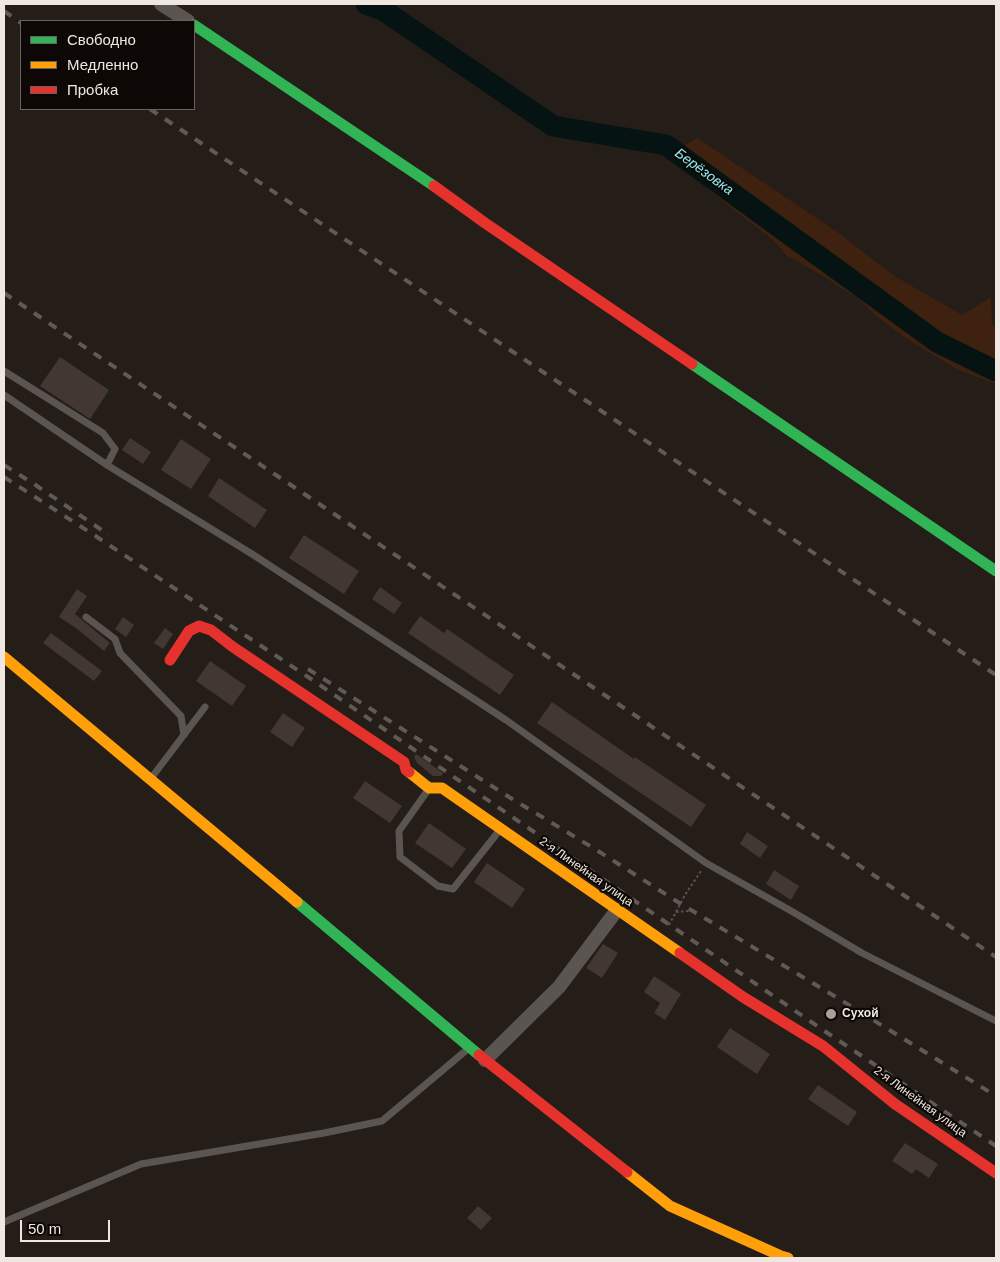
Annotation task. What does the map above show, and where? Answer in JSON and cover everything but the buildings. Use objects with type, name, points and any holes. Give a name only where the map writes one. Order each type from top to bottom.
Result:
[{"type":"street","points":[[161,4],[186,20]]},
{"type":"street","points":[[195,26],[425,180],[485,223],[996,571]]},
{"type":"street","name":"2-я Линейная улица","points":[[170,660],[190,631],[200,626],[212,630],[233,647],[404,762],[406,770],[429,788],[442,788],[743,997],[823,1046],[895,1104],[996,1172]]},
{"type":"street","points":[[4,657],[470,1048],[670,1206],[788,1258]]},
{"type":"street","points":[[485,1060],[559,987],[617,910]]},
{"type":"lane","points":[[4,371],[103,433],[115,449],[107,465]]},
{"type":"lane","points":[[4,395],[107,465],[252,554],[506,720],[706,863],[862,953],[996,1021]]},
{"type":"lane","points":[[86,617],[115,639],[120,653],[181,716],[184,735]]},
{"type":"lane","points":[[150,779],[205,707]]},
{"type":"lane","points":[[429,788],[399,831],[400,857],[438,886],[453,889],[501,829]]},
{"type":"lane","points":[[4,1222],[141,1164],[324,1133],[382,1121],[470,1048]]},
{"type":"path","points":[[666,932],[685,895],[706,863]]},
{"type":"path","points":[[676,912],[689,911]]},
{"type":"shaded area","points":[[697,138],[836,231],[896,277],[962,315],[991,297],[992,324],[996,327],[996,384],[958,370],[907,339],[876,316],[859,299],[786,255],[773,240],[704,186],[684,146]]},
{"type":"waterway","name":"Берёзовка","points":[[366,4],[383,10],[553,126],[666,145],[937,342],[996,371]]},
{"type":"railway","points":[[4,11],[20,22]]},
{"type":"railway","points":[[151,110],[996,675]]},
{"type":"railway","points":[[4,293],[996,957]]},
{"type":"railway","points":[[4,465],[109,535]]},
{"type":"railway","points":[[4,477],[311,679],[826,1032],[996,1146]]},
{"type":"railway","points":[[308,669],[681,904],[996,1096]]},
{"type":"traffic: fast","points":[[195,26],[434,186]]},
{"type":"traffic: fast","points":[[692,364],[996,571]]},
{"type":"traffic: fast","points":[[297,902],[479,1055]]},
{"type":"traffic: slow","points":[[4,657],[297,902]]},
{"type":"traffic: slow","points":[[409,772],[429,788],[442,788],[680,953]]},
{"type":"traffic: slow","points":[[627,1172],[670,1206],[788,1258]]},
{"type":"traffic: jam","points":[[434,186],[692,364]]},
{"type":"traffic: jam","points":[[170,660],[189,631],[199,626],[211,630],[233,647],[404,762],[406,770],[409,772]]},
{"type":"traffic: jam","points":[[680,953],[743,997],[823,1046],[895,1104],[996,1173]]},
{"type":"traffic: jam","points":[[479,1055],[627,1172]]},
{"type":"place","name":"Сухой","points":[[831,1014]]}]
